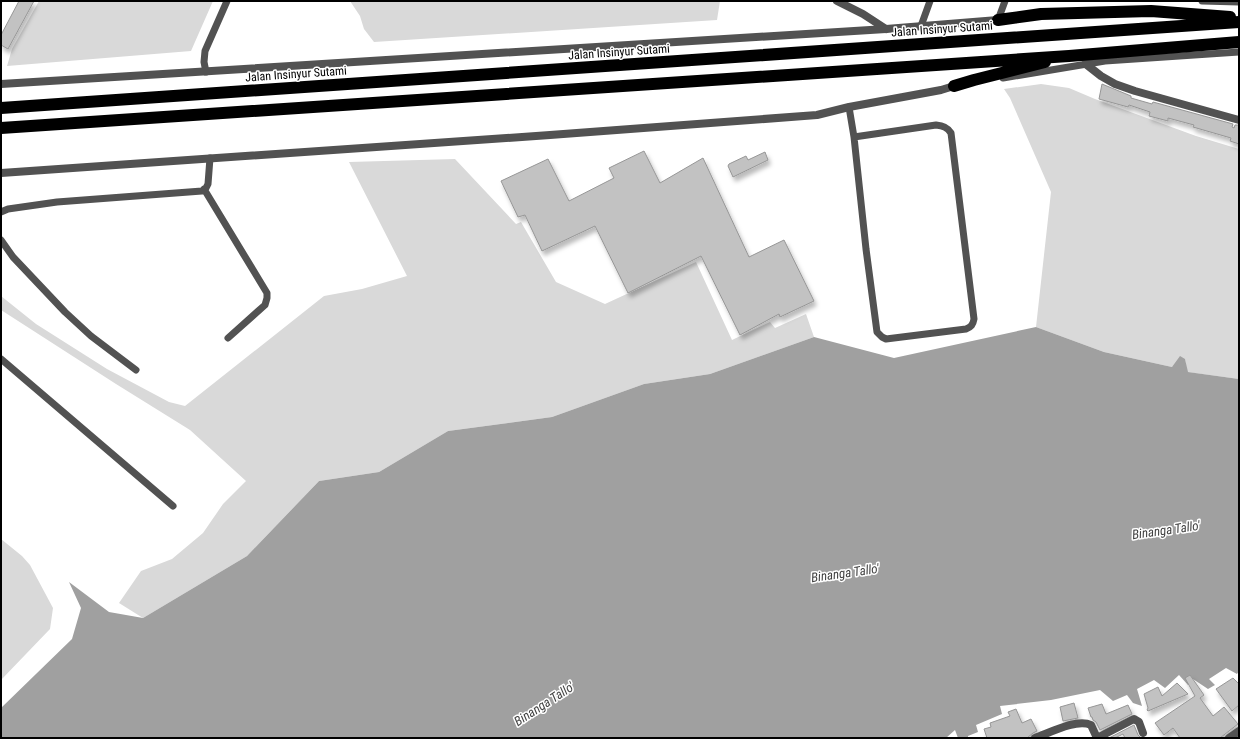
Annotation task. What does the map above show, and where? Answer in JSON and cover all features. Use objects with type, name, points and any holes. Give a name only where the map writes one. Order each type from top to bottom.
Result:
[{"type":"highway","points":[[998,20],[1041,14],[1151,11],[1239,18]]},
{"type":"highway","name":"Jalan Insinyur Sutami","points":[[1,108],[1239,22]]},
{"type":"highway","points":[[1,128],[1069,56],[1086,60],[1239,42]]},
{"type":"highway","points":[[954,86],[1069,56]]},
{"type":"street","points":[[837,1],[863,14],[886,29]]},
{"type":"street","points":[[1,84],[886,29],[998,20]]},
{"type":"street","points":[[1086,60],[1105,79],[1121,86],[1239,120]]},
{"type":"street","points":[[1,173],[542,136],[817,115],[849,107],[941,90],[954,86]]},
{"type":"street","points":[[1035,738],[1068,726],[1088,724],[1091,725],[1097,738],[1134,719],[1139,722],[1142,733]]},
{"type":"street","points":[[1229,738],[1239,731]]},
{"type":"lane","points":[[206,72],[204,62],[205,51],[227,1]]},
{"type":"lane","points":[[921,26],[930,1]]},
{"type":"lane","points":[[998,20],[1005,1]]},
{"type":"lane","points":[[1202,1],[1239,2]]},
{"type":"lane","points":[[954,86],[1086,60],[1119,60],[1239,52]]},
{"type":"lane","points":[[849,107],[854,137],[866,249],[877,332],[886,339],[966,329],[970,327],[973,324],[974,319],[951,133],[949,129],[936,125],[854,137]]},
{"type":"lane","points":[[1,212],[8,209],[57,202],[202,191],[208,184],[210,158]]},
{"type":"lane","points":[[204,190],[267,293],[265,305],[228,338]]},
{"type":"lane","points":[[1,240],[13,257],[65,312],[91,336],[136,370]]},
{"type":"lane","points":[[1,358],[173,506]]},
{"type":"shaded area","points":[[39,1],[213,1],[191,51],[7,66],[12,49]]},
{"type":"shaded area","points":[[350,1],[720,1],[717,20],[374,42],[364,29],[360,16]]},
{"type":"shaded area","points":[[1041,84],[1069,88],[1196,136],[1239,149],[1239,379],[1187,372],[1185,359],[1172,367],[1104,352],[1036,327],[1051,192],[1010,98],[1004,89]]},
{"type":"shaded area","points":[[455,159],[516,224],[521,222],[556,282],[605,304],[696,262],[732,340],[770,322],[775,328],[806,314],[814,337],[710,374],[644,384],[552,417],[448,431],[379,472],[319,481],[247,556],[143,618],[119,603],[141,571],[172,559],[203,533],[223,504],[246,481],[190,430],[1,310],[1,296],[36,324],[107,369],[169,402],[185,406],[324,296],[362,289],[407,276],[349,162]]},
{"type":"shaded area","points":[[1,539],[22,556],[30,565],[53,608],[50,629],[1,680]]},
{"type":"water","name":"Binanga Tallo'","points":[[1036,327],[1104,352],[1172,367],[1180,356],[1185,359],[1188,372],[1239,379],[1239,671],[1237,674],[1226,668],[1209,679],[1215,685],[1208,689],[1193,679],[1188,685],[1179,675],[1165,688],[1154,680],[1137,689],[1142,706],[1133,703],[1127,695],[1113,701],[1100,690],[1051,700],[1000,706],[1002,714],[976,725],[978,732],[968,736],[968,738],[958,738],[955,730],[946,738],[1,738],[1,708],[72,639],[81,608],[69,582],[109,612],[143,618],[247,556],[319,481],[379,472],[448,431],[552,417],[644,384],[710,374],[814,337],[894,358]]},
{"type":"building","points":[[19,1],[34,1],[8,49],[1,45],[1,35]]},
{"type":"building","points":[[1102,84],[1131,96],[1131,98],[1152,104],[1153,102],[1233,124],[1232,127],[1234,128],[1235,125],[1239,125],[1239,144],[1230,141],[1231,138],[1193,127],[1194,125],[1168,118],[1168,121],[1149,116],[1150,112],[1129,105],[1128,107],[1099,99]]},
{"type":"building","points":[[644,151],[660,183],[703,158],[749,257],[784,240],[814,301],[780,317],[779,314],[740,335],[701,256],[628,293],[595,226],[542,251],[525,215],[518,217],[501,181],[548,159],[569,201],[614,178],[609,168]]},
{"type":"building","points":[[765,152],[768,160],[733,177],[728,166],[729,164],[746,156],[748,160]]},
{"type":"building","points":[[1190,675],[1204,695],[1200,698],[1213,716],[1224,707],[1238,724],[1220,738],[1180,738],[1173,728],[1164,735],[1155,723],[1195,696],[1185,678]]},
{"type":"building","points":[[1233,678],[1239,684],[1239,705],[1232,711],[1216,689]]},
{"type":"building","points":[[1177,683],[1188,694],[1148,711],[1147,710],[1148,708],[1144,694],[1158,687],[1162,696]]},
{"type":"building","points":[[1074,703],[1078,718],[1063,721],[1060,707]]},
{"type":"building","points":[[1102,704],[1106,714],[1128,705],[1132,714],[1100,730],[1096,722],[1091,717],[1088,708]]},
{"type":"building","points":[[1016,709],[1022,723],[1031,719],[1037,731],[1027,738],[987,738],[984,729],[991,727],[990,723],[1010,716],[1008,712]]},
{"type":"building","points":[[1134,725],[1138,735],[1141,738],[1125,738],[1123,734],[1115,738],[1109,738]]}]
